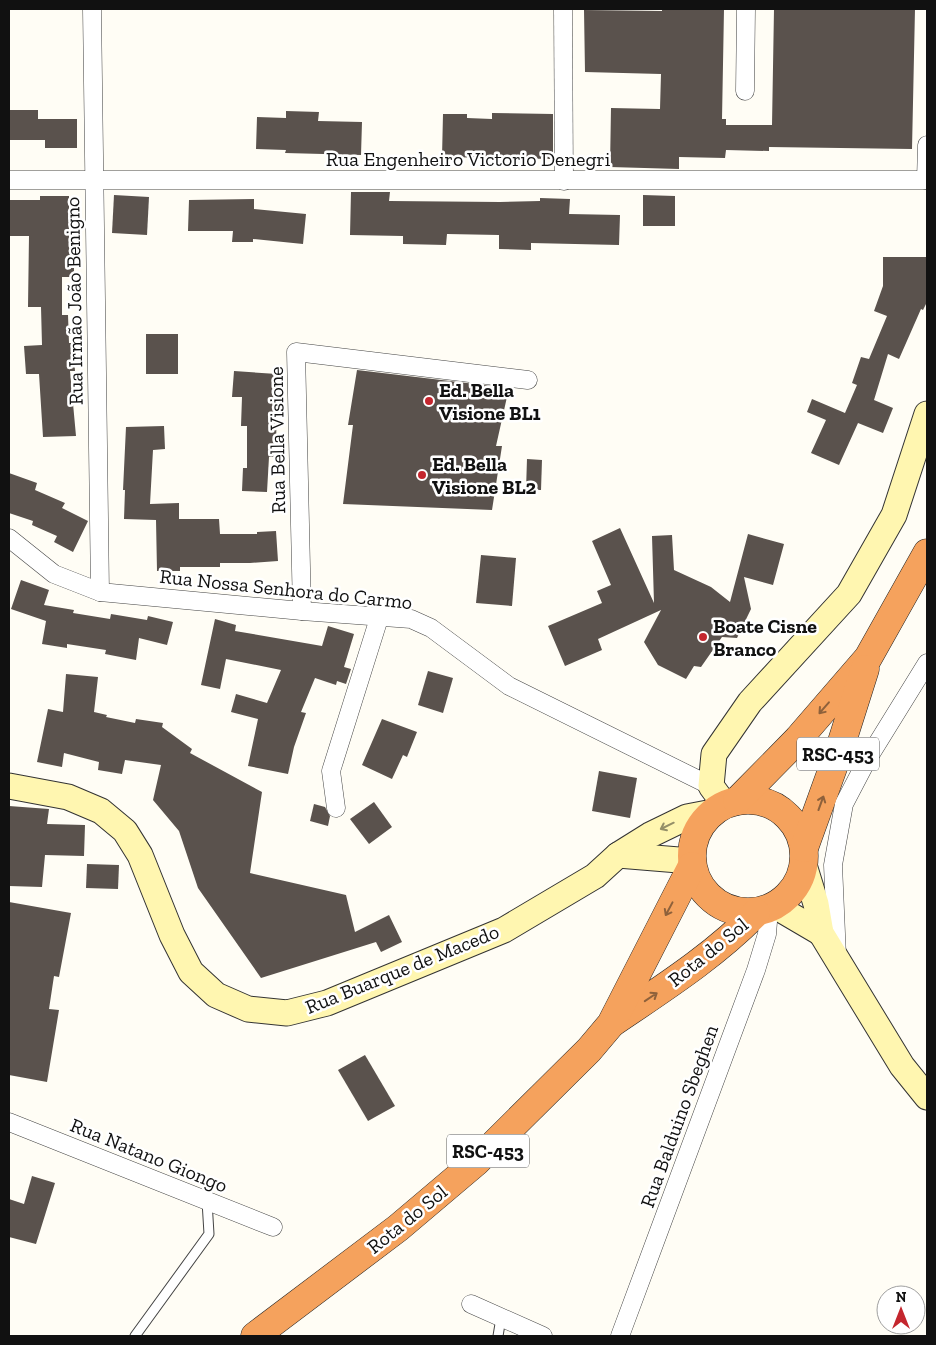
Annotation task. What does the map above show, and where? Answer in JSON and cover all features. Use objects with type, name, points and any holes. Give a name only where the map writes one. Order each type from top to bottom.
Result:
[{"type":"highway","name":"RSC-453","points":[[692,863],[692,849],[698,828],[721,801],[798,739],[868,658],[927,554]]},
{"type":"highway","name":"RSC-453","points":[[767,909],[789,896],[799,882],[804,857],[868,658]]},
{"type":"highway","name":"Rua Buarque de Macedo","points":[[721,801],[754,800],[770,804],[784,812],[798,828],[804,857]]},
{"type":"highway","name":"Rua Buarque de Macedo","points":[[692,863],[696,879],[704,892],[714,902],[734,911],[767,909]]},
{"type":"highway","name":"Rota do Sol","points":[[255,1336],[398,1228],[476,1162],[589,1050],[611,1024],[692,863]]},
{"type":"highway","name":"Rota do Sol","points":[[611,1024],[714,951],[767,909]]},
{"type":"main road","points":[[721,801],[714,754],[750,702],[849,594],[894,515],[927,414]]},
{"type":"main road","name":"Rua Buarque de Macedo","points":[[9,786],[68,797],[101,811],[125,831],[140,855],[172,936],[191,972],[216,995],[248,1009],[287,1013],[327,1003],[504,930],[595,876],[618,855],[650,835],[721,801]]},
{"type":"main road","points":[[618,855],[692,863]]},
{"type":"main road","name":"Rua Buarque de Macedo","points":[[804,857],[816,904],[821,934],[902,1066],[927,1097]]},
{"type":"main road","name":"Rua Buarque de Macedo","points":[[767,909],[821,934]]},
{"type":"street","name":"Rua Irmão João Benigno","points":[[92,9],[100,592]]},
{"type":"street","points":[[563,9],[564,181]]},
{"type":"street","points":[[746,9],[746,91]]},
{"type":"street","points":[[927,144],[927,180]]},
{"type":"street","name":"Rua Engenheiro Victorio Denegri","points":[[9,180],[927,180]]},
{"type":"street","name":"Rua Bella Visione","points":[[302,612],[296,352],[528,380]]},
{"type":"street","name":"Rua Nossa Senhora do Carmo","points":[[9,538],[54,574],[100,592],[302,612],[411,619],[430,628],[509,686],[721,801]]},
{"type":"street","points":[[336,808],[331,771],[380,616]]},
{"type":"street","points":[[838,962],[833,865],[844,804],[867,760],[927,663]]},
{"type":"street","name":"Rua Balduino Sbeghen","points":[[620,1336],[756,970],[767,934],[767,909]]},
{"type":"street","name":"Rua Natano Giongo","points":[[9,1122],[273,1227]]},
{"type":"street","points":[[471,1304],[543,1336]]},
{"type":"lane","points":[[135,1336],[209,1234],[207,1201]]},
{"type":"lane","points":[[498,1336],[501,1318]]},
{"type":"building","points":[[662,9],[724,9],[722,119],[726,119],[726,125],[772,125],[774,9],[915,9],[912,149],[769,147],[769,151],[726,150],[725,158],[679,157],[679,169],[610,167],[611,108],[660,109],[661,74],[585,72],[584,10],[662,11]]},
{"type":"building","points":[[9,110],[38,110],[38,119],[77,119],[77,148],[45,148],[45,140],[9,140]]},
{"type":"building","points":[[286,111],[319,112],[318,121],[362,122],[361,155],[285,153],[286,150],[256,149],[257,117],[286,118]]},
{"type":"building","points":[[492,113],[553,114],[553,159],[442,157],[443,114],[467,114],[467,118],[492,119]]},
{"type":"building","points":[[351,192],[390,192],[389,201],[500,202],[540,201],[540,198],[570,199],[569,214],[620,215],[619,245],[531,243],[531,250],[499,249],[499,235],[447,234],[446,245],[403,244],[403,236],[350,235]]},
{"type":"building","points":[[114,195],[149,197],[147,235],[112,233]]},
{"type":"building","points":[[643,195],[675,196],[675,226],[643,226]]},
{"type":"building","points":[[40,196],[69,196],[69,242],[74,242],[74,277],[62,277],[62,315],[68,315],[69,343],[73,343],[75,371],[70,371],[76,436],[43,437],[39,374],[26,374],[24,346],[42,345],[41,307],[28,307],[29,236],[9,236],[9,200],[40,200]]},
{"type":"building","points":[[254,199],[254,209],[306,214],[303,244],[253,239],[253,242],[232,242],[233,231],[188,231],[189,200]]},
{"type":"building","points":[[883,257],[927,257],[927,302],[923,310],[921,309],[899,359],[888,354],[874,400],[893,408],[883,433],[858,423],[839,465],[811,453],[826,420],[807,412],[812,399],[845,413],[857,385],[852,383],[861,357],[869,359],[887,316],[874,311],[883,286]]},
{"type":"building","points":[[146,334],[178,334],[178,374],[146,374]]},
{"type":"building","points":[[357,370],[509,388],[496,446],[502,446],[492,510],[343,504],[353,425],[348,425]]},
{"type":"building","points":[[234,371],[277,374],[276,457],[269,457],[267,492],[242,491],[243,468],[247,468],[247,426],[241,426],[242,397],[232,397]]},
{"type":"building","points":[[164,426],[165,449],[153,450],[150,504],[179,503],[179,519],[219,519],[220,534],[257,534],[257,532],[276,531],[278,561],[220,563],[220,567],[180,567],[180,571],[157,571],[156,520],[124,519],[125,490],[123,490],[126,427]]},
{"type":"building","points":[[527,459],[542,460],[541,490],[526,490]]},
{"type":"building","points":[[9,473],[37,483],[35,490],[65,503],[62,508],[88,521],[73,552],[54,542],[57,536],[32,525],[33,521],[9,513]]},
{"type":"building","points":[[620,528],[654,603],[652,536],[672,535],[674,570],[711,587],[730,602],[748,534],[784,544],[773,585],[744,577],[751,609],[737,638],[722,637],[701,667],[694,666],[686,679],[658,665],[644,642],[661,610],[598,639],[602,650],[565,666],[548,626],[602,603],[597,591],[611,585],[592,541]]},
{"type":"building","points":[[481,555],[516,558],[512,606],[476,603]]},
{"type":"building","points":[[21,580],[49,590],[44,605],[74,610],[73,613],[110,619],[111,614],[147,620],[148,616],[173,622],[167,645],[139,638],[136,660],[105,654],[106,650],[67,644],[67,648],[42,644],[46,621],[11,609]]},
{"type":"building","points":[[215,619],[236,625],[235,631],[322,646],[328,626],[354,634],[344,667],[351,669],[346,684],[337,681],[336,685],[315,678],[301,712],[306,713],[294,747],[288,774],[248,766],[258,719],[231,712],[236,694],[267,703],[281,670],[226,659],[220,689],[201,685]]},
{"type":"building","points":[[428,671],[453,678],[443,713],[418,705]]},
{"type":"building","points":[[66,674],[98,677],[94,712],[107,715],[106,717],[135,723],[136,719],[163,723],[162,727],[192,749],[190,753],[262,792],[250,873],[346,895],[355,932],[389,915],[402,942],[381,952],[376,942],[261,978],[198,888],[179,831],[153,800],[161,765],[125,760],[122,774],[98,770],[99,762],[64,753],[62,767],[37,762],[48,709],[63,712]]},
{"type":"building","points":[[382,719],[417,732],[407,757],[403,755],[392,779],[362,765]]},
{"type":"building","points":[[599,771],[637,778],[630,818],[592,811]]},
{"type":"building","points":[[374,802],[392,827],[369,844],[350,819]]},
{"type":"building","points":[[314,804],[325,807],[330,816],[328,826],[310,821]]},
{"type":"building","points":[[9,806],[49,809],[47,824],[85,825],[84,856],[45,855],[42,887],[9,886]]},
{"type":"building","points":[[87,864],[119,865],[118,889],[86,888]]},
{"type":"building","points":[[9,902],[71,913],[59,977],[54,976],[49,1009],[59,1010],[47,1082],[9,1075]]},
{"type":"building","points":[[365,1055],[395,1106],[368,1121],[338,1070]]},
{"type":"building","points":[[32,1176],[55,1183],[36,1244],[9,1237],[9,1199],[24,1204]]},
{"type":"place","name":"Ed. Bella Visione BL1","points":[[429,401]]},
{"type":"place","name":"Ed. Bella Visione BL2","points":[[422,475]]},
{"type":"place","name":"Boate Cisne Branco","points":[[703,637]]}]
